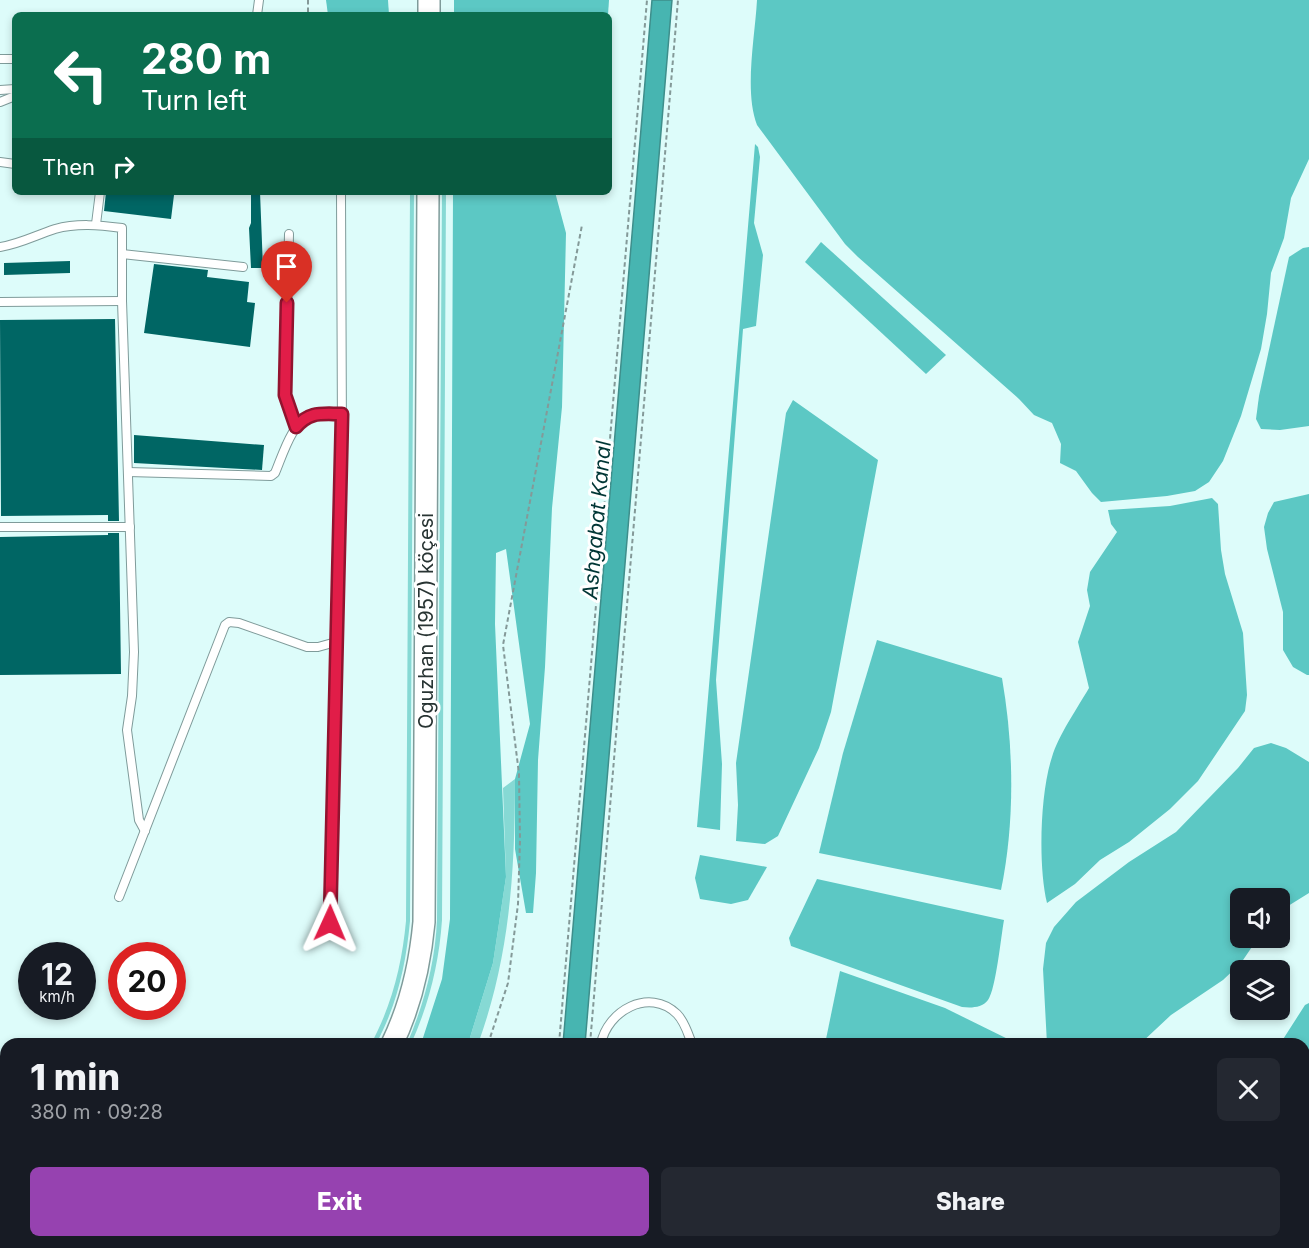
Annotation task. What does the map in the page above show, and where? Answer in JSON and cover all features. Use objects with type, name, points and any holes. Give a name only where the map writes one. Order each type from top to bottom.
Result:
[{"type":"main road","name":"Oguzhan (1957) köçesi","points":[[395,1038],[408,1007],[417,976],[424,922],[429,195]]},
{"type":"lane","points":[[96,224],[100,195]]},
{"type":"lane","points":[[330,923],[342,414],[341,195]]},
{"type":"lane","points":[[0,247],[14,245],[55,229],[96,224],[122,228],[122,301],[135,652],[127,730],[139,820],[146,831]]},
{"type":"lane","points":[[289,234],[285,395],[296,427]]},
{"type":"lane","points":[[122,255],[243,267]]},
{"type":"lane","points":[[0,302],[122,301]]},
{"type":"lane","points":[[128,472],[271,476],[275,473],[296,427],[304,418],[311,415],[342,414]]},
{"type":"lane","points":[[0,527],[130,527]]},
{"type":"lane","points":[[119,897],[225,625],[229,622],[239,623],[308,647],[336,642]]},
{"type":"lane","points":[[602,1038],[611,1020],[632,1005],[644,1002],[670,1008],[679,1016],[689,1038]]},
{"type":"path","points":[[560,1038],[647,0]]},
{"type":"path","points":[[591,1038],[678,0]]},
{"type":"path","points":[[490,1038],[508,983],[518,904],[519,774],[503,645],[582,225]]},
{"type":"shaded area","points":[[326,0],[388,0],[389,12],[328,12]]},
{"type":"shaded area","points":[[454,0],[609,0],[608,12],[454,12]]},
{"type":"shaded area","points":[[652,0],[672,0],[586,1038],[564,1038]]},
{"type":"shaded area","points":[[757,0],[1309,0],[1309,159],[1291,198],[1284,238],[1271,273],[1261,349],[1241,416],[1223,461],[1209,482],[1195,491],[1101,502],[1076,471],[1060,463],[1061,444],[1052,423],[1034,415],[1019,399],[845,244],[757,125],[751,96],[751,64]]},
{"type":"shaded area","points":[[755,144],[760,157],[754,223],[763,255],[756,326],[743,329],[716,680],[722,764],[720,830],[697,827]]},
{"type":"shaded area","points":[[410,195],[414,195],[410,921],[403,969],[395,1000],[379,1038],[374,1038],[395,984],[406,921]]},
{"type":"shaded area","points":[[442,195],[446,195],[442,920],[436,968],[428,999],[413,1038],[409,1038],[428,984],[437,920]]},
{"type":"shaded area","points":[[453,195],[556,195],[566,233],[562,407],[552,508],[545,667],[538,760],[533,913],[526,913],[515,849],[515,779],[530,724],[506,549],[496,553],[495,624],[506,877],[493,963],[470,1038],[423,1038],[442,979],[450,919]]},
{"type":"shaded area","points":[[821,242],[946,355],[926,374],[805,262]]},
{"type":"shaded area","points":[[1309,247],[1309,426],[1280,430],[1261,429],[1256,419],[1259,396],[1289,257]]},
{"type":"shaded area","points":[[793,400],[878,460],[831,712],[819,748],[778,836],[765,844],[736,841],[738,805],[736,763],[786,413]]},
{"type":"shaded area","points":[[1309,494],[1309,675],[1307,675],[1293,667],[1283,650],[1283,612],[1267,549],[1264,527],[1274,502]]},
{"type":"shaded area","points":[[1212,498],[1218,504],[1225,574],[1243,633],[1247,695],[1245,711],[1198,781],[1170,809],[1129,842],[1100,860],[1075,884],[1047,903],[1041,850],[1045,790],[1055,749],[1089,688],[1078,642],[1090,606],[1087,590],[1090,572],[1117,532],[1111,524],[1108,510],[1170,506]]},
{"type":"shaded area","points":[[877,640],[1002,678],[1011,757],[1011,811],[1001,890],[819,853],[843,753]]},
{"type":"shaded area","points":[[1271,743],[1286,748],[1309,762],[1309,893],[1290,905],[1290,888],[1230,888],[1230,948],[1251,948],[1243,960],[1230,960],[1230,973],[1223,980],[1171,1015],[1146,1038],[1047,1038],[1043,969],[1046,943],[1054,927],[1076,902],[1129,862],[1176,832],[1238,768],[1254,748]]},
{"type":"shaded area","points":[[515,779],[512,880],[504,946],[489,1011],[480,1038],[470,1038],[493,963],[506,877],[503,788]]},
{"type":"shaded area","points":[[700,855],[767,867],[748,900],[731,904],[700,899],[695,878]]},
{"type":"shaded area","points":[[817,879],[1004,920],[996,974],[986,1003],[980,1006],[962,1007],[791,946],[789,938]]},
{"type":"shaded area","points":[[840,971],[945,1008],[1006,1038],[826,1038]]},
{"type":"shaded area","points":[[1309,1003],[1309,1038],[1284,1038],[1305,1005]]},
{"type":"building","points":[[106,195],[174,195],[171,219],[104,211]]},
{"type":"building","points":[[251,195],[260,195],[263,268],[251,268],[249,228]]},
{"type":"building","points":[[70,261],[70,273],[4,275],[4,263]]},
{"type":"building","points":[[154,264],[208,270],[207,277],[249,282],[247,302],[255,303],[250,347],[144,333]]},
{"type":"building","points":[[115,319],[119,521],[108,521],[108,515],[1,516],[0,320]]},
{"type":"building","points":[[134,435],[264,445],[262,470],[134,463]]},
{"type":"building","points":[[108,533],[119,533],[121,674],[0,675],[0,537],[108,535]]},
{"type":"route","points":[[287,303],[285,395],[296,427],[304,418],[311,415],[342,414],[330,923]]},
{"type":"water label","name":"Ashgabat Kanal","points":[[597,520]]}]
